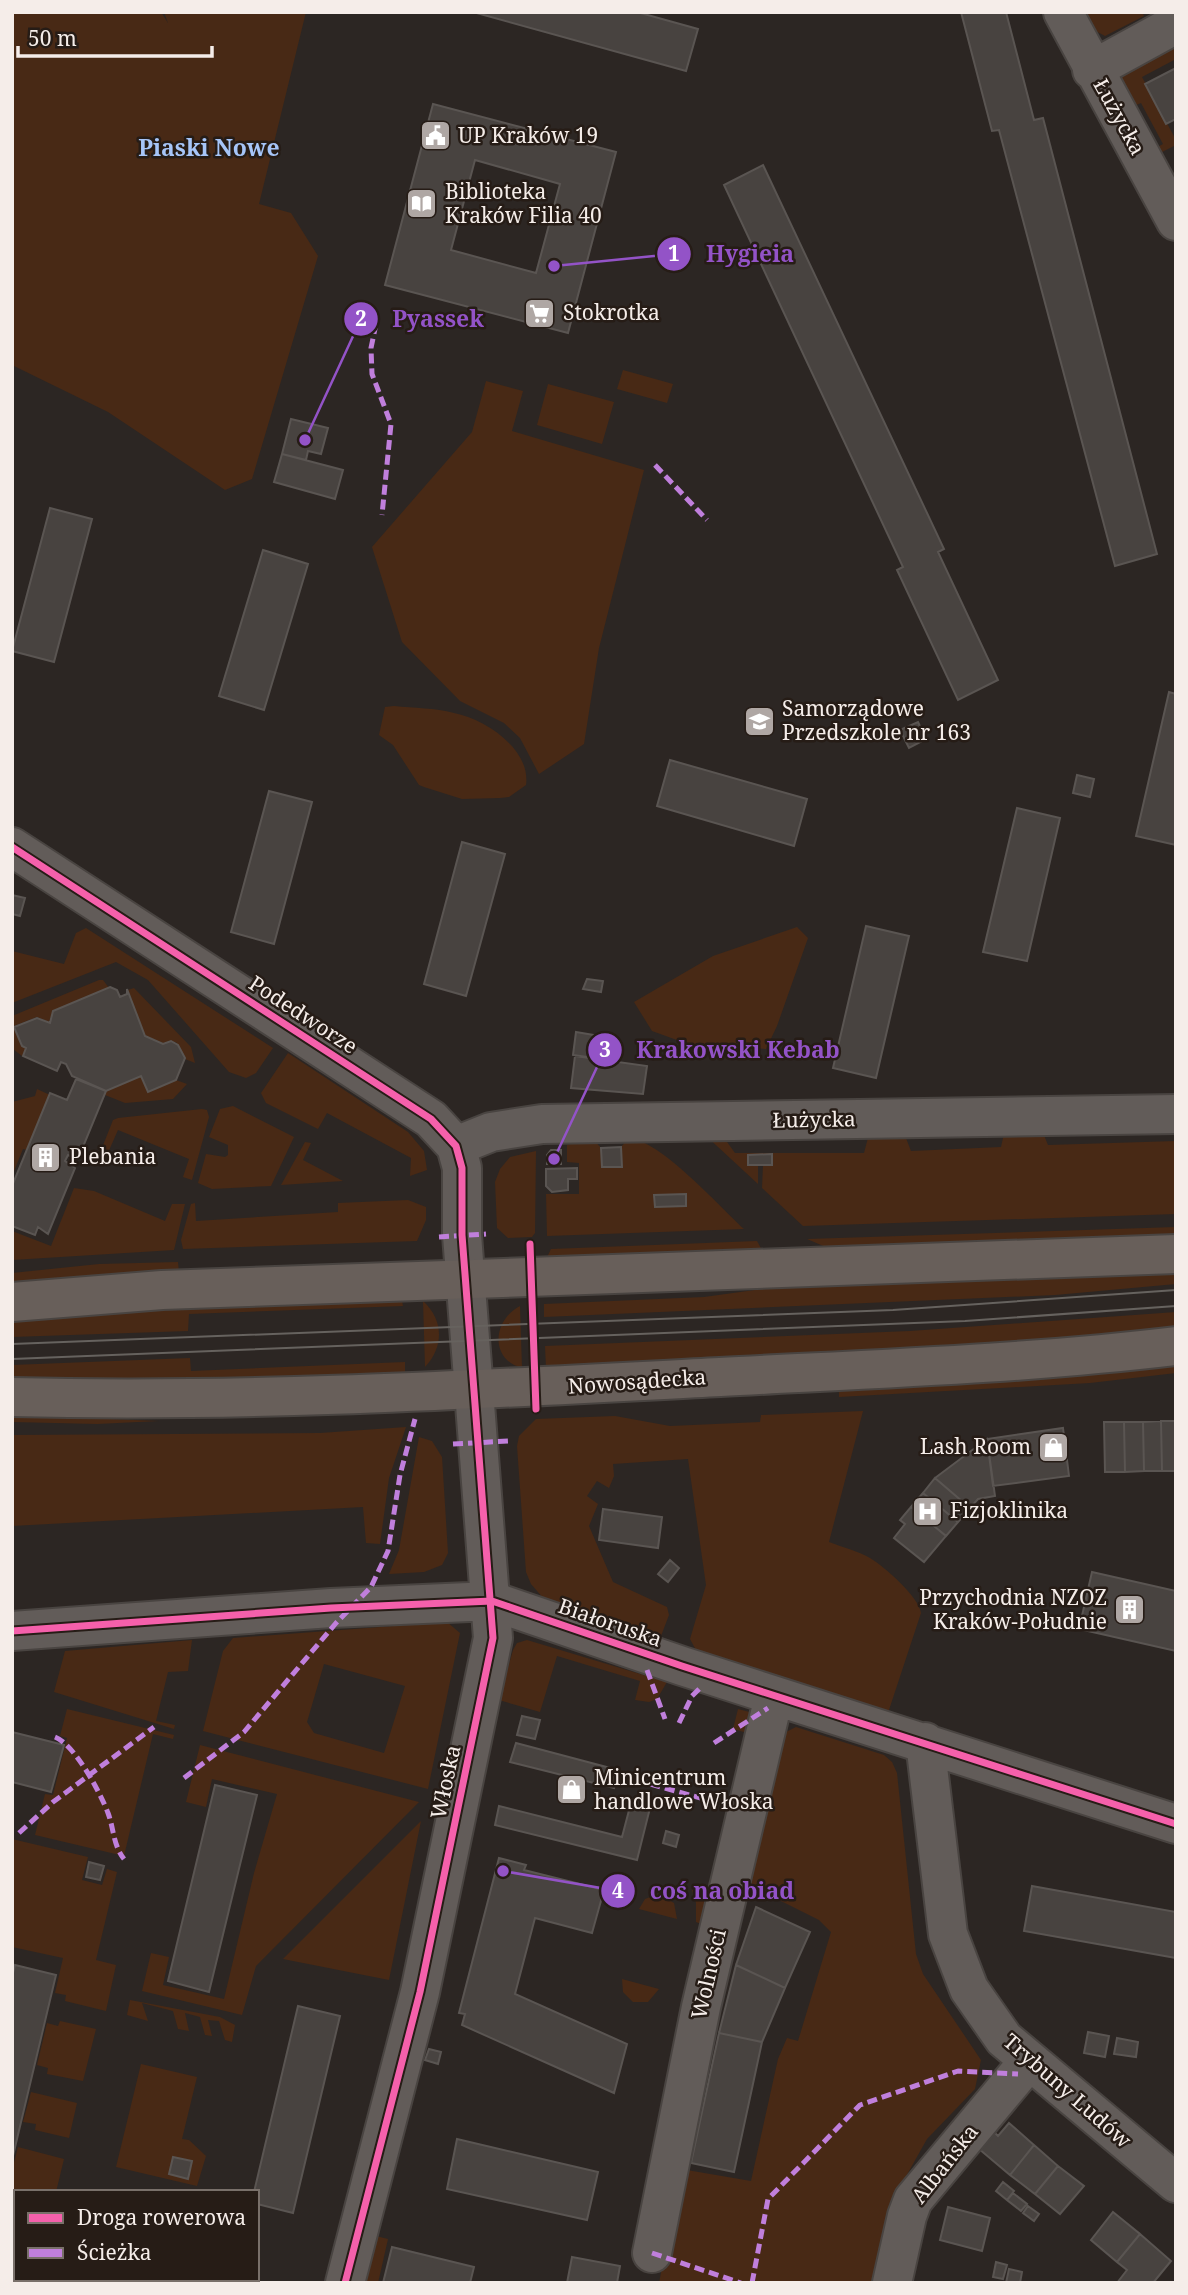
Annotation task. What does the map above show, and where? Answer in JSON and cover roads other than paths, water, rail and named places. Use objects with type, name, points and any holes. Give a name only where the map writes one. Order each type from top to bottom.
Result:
[{"type":"main road","points":[[12,1301],[162,1290],[1176,1254]]},
{"type":"main road","name":"Nowosądecka","points":[[12,1397],[222,1398],[475,1390],[974,1366],[1176,1346]]},
{"type":"street","name":"Łużycka","points":[[1063,12],[1176,221]]},
{"type":"street","points":[[1092,70],[1176,24]]},
{"type":"street","name":"Podedworze","points":[[12,847],[431,1119],[456,1146]]},
{"type":"street","name":"Łużycka","points":[[456,1146],[491,1132],[542,1124],[1176,1114]]},
{"type":"street","points":[[456,1146],[462,1168],[467,1279]]},
{"type":"street","name":"Włoska","points":[[345,2283],[420,1992],[494,1638],[467,1279]]},
{"type":"street","name":"Białoruska","points":[[12,1631],[331,1608],[492,1601],[775,1696],[1176,1824]]},
{"type":"street","name":"Wolności","points":[[652,2253],[701,2007],[775,1696]]},
{"type":"street","name":"Trybuny Ludów","points":[[925,1742],[948,1934],[957,1963],[983,2013],[1004,2039],[1176,2183]]},
{"type":"street","name":"Albańska","points":[[892,2283],[913,2200],[1029,2061]]},
{"type":"tram line","points":[[12,1344],[893,1310],[1176,1290]]},
{"type":"tram line","points":[[12,1359],[965,1321],[1176,1306]]},
{"type":"place","name":"UP Kraków 19","points":[[435,136]]},
{"type":"place","name":"Biblioteka Kraków Filia 40","points":[[422,204]]},
{"type":"place","name":"Hygieia","points":[[554,266]]},
{"type":"place","name":"Stokrotka","points":[[540,313]]},
{"type":"place","name":"Pyassek","points":[[305,440]]},
{"type":"place","name":"Samorządowe Przedszkole nr 163","points":[[759,721]]},
{"type":"place","name":"Plebania","points":[[46,1157]]},
{"type":"place","name":"Krakowski Kebab","points":[[554,1159]]},
{"type":"place","name":"Lash Room","points":[[1054,1447]]},
{"type":"place","name":"Fizjoklinika","points":[[927,1511]]},
{"type":"place","name":"Przychodnia NZOZ Kraków-Południe","points":[[1130,1610]]},
{"type":"place","name":"Minicentrum handlowe Włoska","points":[[571,1790]]},
{"type":"place","name":"coś na obiad","points":[[503,1871]]},
{"type":"district","name":"Piaski Nowe","points":[[209,148]]}]
